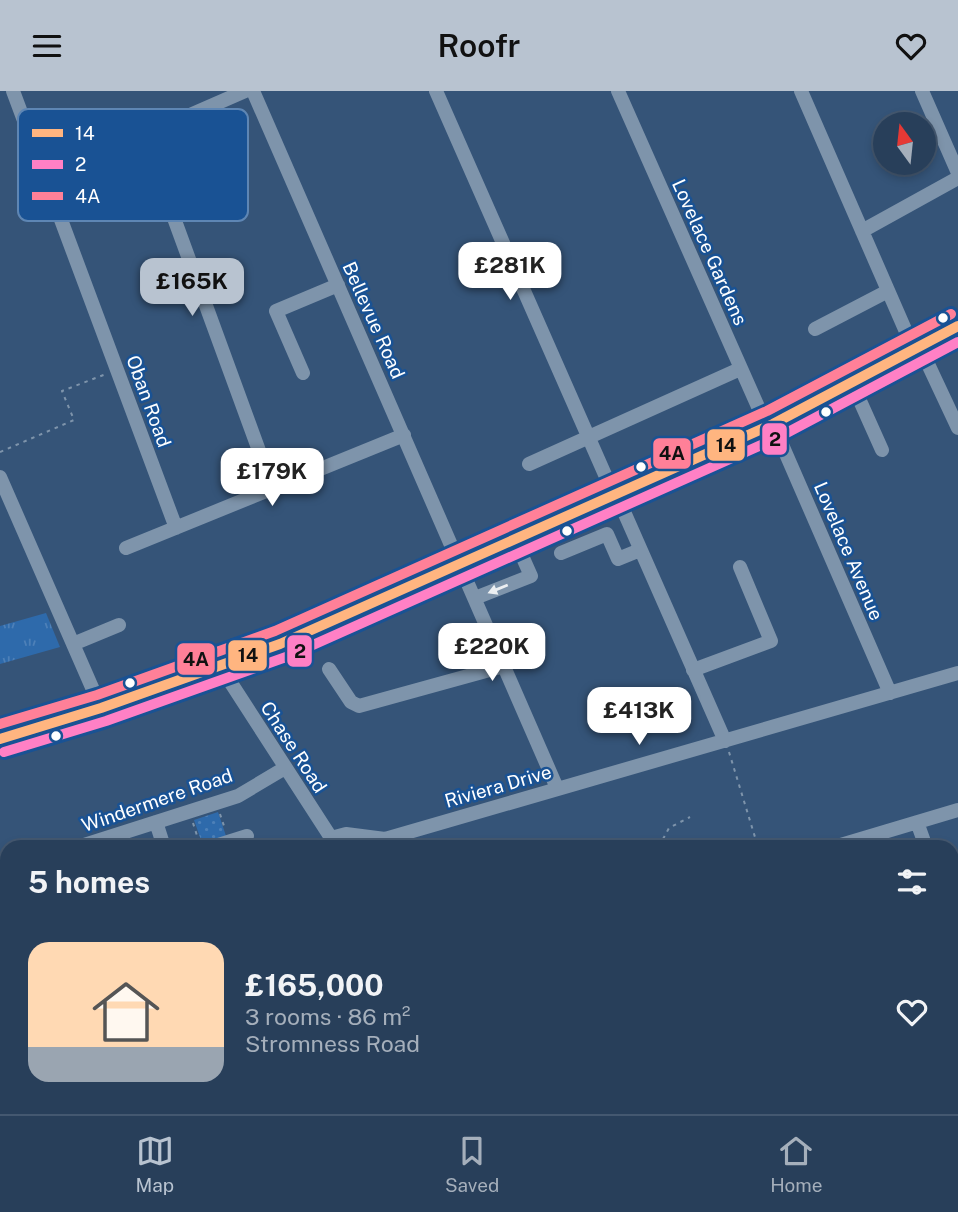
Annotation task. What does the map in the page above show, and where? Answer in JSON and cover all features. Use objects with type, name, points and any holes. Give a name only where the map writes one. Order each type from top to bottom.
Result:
[{"type":"main road","points":[[0,739],[101,708],[280,644],[770,426],[958,326]]},
{"type":"street","name":"Oban Road","points":[[13,91],[20,109]]},
{"type":"street","points":[[205,109],[245,91]]},
{"type":"street","name":"Bellevue Road","points":[[253,91],[461,564],[556,788]]},
{"type":"street","points":[[436,91],[728,748]]},
{"type":"street","name":"Lovelace Gardens","points":[[618,91],[740,369],[770,426]]},
{"type":"street","points":[[801,91],[888,291],[958,428]]},
{"type":"street","points":[[922,91],[958,173]]},
{"type":"street","points":[[862,231],[958,178]]},
{"type":"street","name":"Oban Road","points":[[62,221],[176,528]]},
{"type":"street","points":[[175,221],[274,489]]},
{"type":"street","points":[[303,373],[276,311],[338,285]]},
{"type":"street","points":[[815,329],[888,291]]},
{"type":"street","points":[[529,464],[740,369]]},
{"type":"street","points":[[852,383],[882,450]]},
{"type":"street","name":"Lovelace Avenue","points":[[770,426],[890,692]]},
{"type":"street","points":[[127,548],[404,435]]},
{"type":"street","points":[[0,477],[101,708]]},
{"type":"street","points":[[561,553],[607,534],[618,559],[640,550]]},
{"type":"street","points":[[475,598],[531,576],[515,540]]},
{"type":"street","points":[[693,670],[771,641],[740,567]]},
{"type":"street","points":[[73,644],[118,625]]},
{"type":"street","name":"Chase Road","points":[[220,666],[333,840]]},
{"type":"street","points":[[329,669],[351,702],[359,706],[504,666]]},
{"type":"street","name":"Riviera Drive","points":[[337,840],[345,834],[385,839],[556,788],[728,748],[890,692],[958,673]]},
{"type":"street","name":"Windermere Road","points":[[100,840],[238,796],[285,768]]},
{"type":"street","points":[[857,840],[958,810]]},
{"type":"street","points":[[156,822],[162,840]]},
{"type":"street","points":[[917,822],[923,840]]},
{"type":"street","points":[[231,840],[247,836]]},
{"type":"path","points":[[0,452],[74,420],[62,391],[117,370]]},
{"type":"path","points":[[728,748],[756,840]]},
{"type":"path","points":[[219,810],[228,837]]},
{"type":"path","points":[[663,840],[669,828],[690,817]]},
{"type":"path","points":[[191,819],[203,840]]},
{"type":"green space","points":[[46,613],[60,647],[0,664],[0,626]]},
{"type":"green space","points":[[218,812],[226,836],[201,840],[194,820]]},
{"type":"transit line","name":"4A","points":[[0,724],[97,695],[275,631],[767,411],[951,314]]},
{"type":"transit line","name":"14","points":[[0,739],[101,708],[280,644],[773,424],[958,326]]},
{"type":"transit line","name":"2","points":[[4,752],[106,721],[286,657],[779,437],[958,342]]}]
